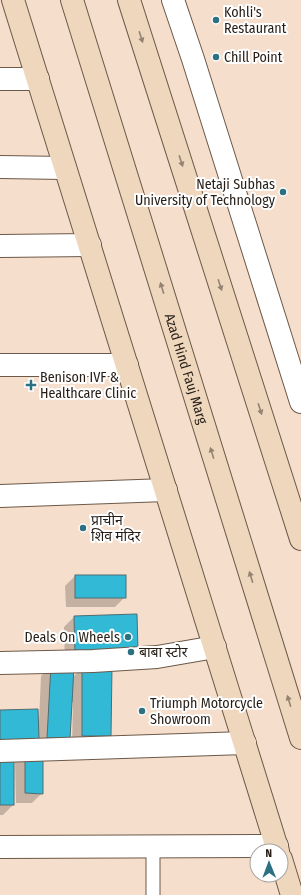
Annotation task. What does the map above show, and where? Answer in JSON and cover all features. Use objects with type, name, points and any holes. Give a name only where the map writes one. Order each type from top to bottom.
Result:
[{"type":"main road","points":[[13,0],[276,843]]},
{"type":"main road","name":"Azad Hind Fauj Marg","points":[[72,0],[301,738]]},
{"type":"main road","points":[[129,0],[301,539]]},
{"type":"main road","points":[[288,883],[292,895]]},
{"type":"street","points":[[173,0],[301,402]]},
{"type":"street","points":[[0,79],[38,79]]},
{"type":"street","points":[[0,167],[66,168]]},
{"type":"street","points":[[0,246],[90,245]]},
{"type":"street","points":[[0,365],[127,365]]},
{"type":"street","points":[[0,496],[166,490]]},
{"type":"street","points":[[0,663],[93,661],[157,657],[215,647]]},
{"type":"street","points":[[0,751],[245,743]]},
{"type":"street","points":[[0,847],[153,847],[249,851]]},
{"type":"lane","points":[[153,847],[153,895]]},
{"type":"building","points":[[75,575],[126,575],[126,598],[75,598]]},
{"type":"building","points":[[137,614],[138,652],[75,654],[74,616]]},
{"type":"building","points":[[51,665],[74,667],[70,739],[47,738]]},
{"type":"building","points":[[82,667],[112,667],[111,736],[82,736]]},
{"type":"building","points":[[38,709],[39,739],[0,740],[0,710]]},
{"type":"building","points":[[25,750],[43,750],[43,794],[25,793]]},
{"type":"building","points":[[0,761],[14,761],[14,805],[0,805]]},
{"type":"place","name":"Kohli's Restaurant","points":[[216,20]]},
{"type":"place","name":"Chill Point","points":[[216,57]]},
{"type":"place","name":"Netaji Subhas University of Technology","points":[[283,192]]},
{"type":"place","name":"Benison IVF & Healthcare Clinic","points":[[31,385]]},
{"type":"place","name":"प्राचीन शिव मंदिर","points":[[83,528]]},
{"type":"place","name":"Deals On Wheels","points":[[128,637]]},
{"type":"place","name":"बाबा स्टोर","points":[[131,652]]},
{"type":"place","name":"Triumph Motorcycle Showroom","points":[[142,711]]}]
